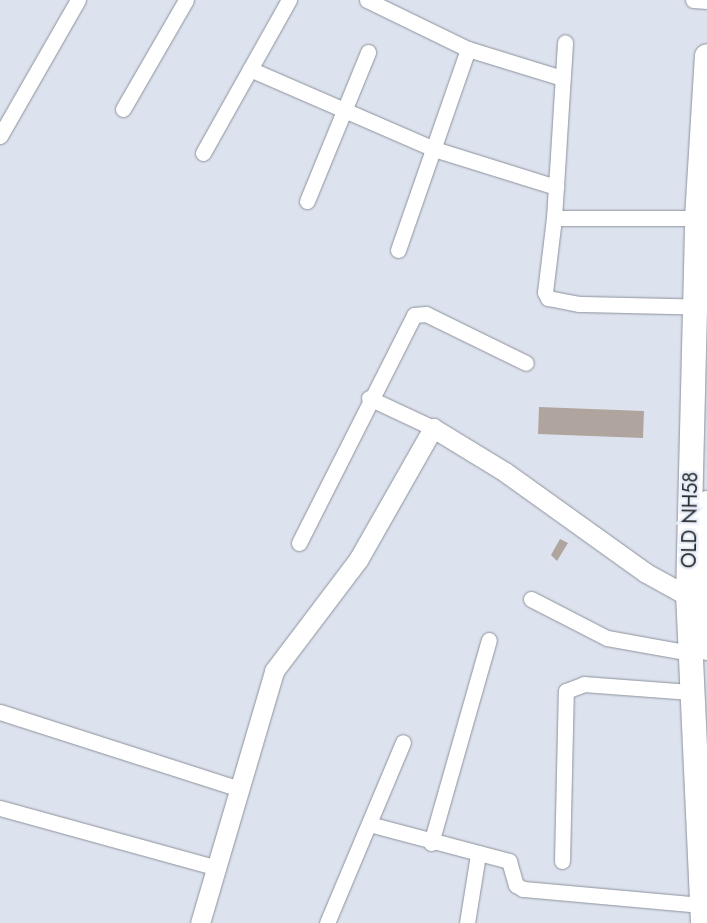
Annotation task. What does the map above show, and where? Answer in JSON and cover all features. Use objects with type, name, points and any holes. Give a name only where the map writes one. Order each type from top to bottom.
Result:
[{"type":"main road","name":"OLD NH58","points":[[702,914],[701,840],[690,692],[698,651],[697,555],[702,218],[707,66]]},
{"type":"main road","name":"OLD NH58","points":[[698,651],[688,596],[707,503]]},
{"type":"street","points":[[0,136],[78,0]]},
{"type":"street","points":[[123,109],[186,0]]},
{"type":"street","points":[[203,153],[289,0]]},
{"type":"street","points":[[367,0],[391,5],[468,49],[562,78]]},
{"type":"street","points":[[693,0],[707,1]]},
{"type":"street","points":[[564,42],[548,298],[701,307]]},
{"type":"street","points":[[398,250],[468,49]]},
{"type":"street","points":[[307,201],[368,52]]},
{"type":"street","points":[[250,69],[434,149],[556,187]]},
{"type":"street","points":[[554,218],[702,218]]},
{"type":"street","points":[[299,543],[369,398],[416,313],[526,363]]},
{"type":"street","points":[[369,398],[433,428],[506,472],[646,573],[688,596]]},
{"type":"street","points":[[200,923],[214,866],[237,788],[282,656],[358,560],[433,428]]},
{"type":"street","points":[[531,599],[607,638],[698,651]]},
{"type":"street","points":[[431,843],[489,640]]},
{"type":"street","points":[[562,861],[566,690],[584,684],[690,692]]},
{"type":"street","points":[[0,712],[237,788]]},
{"type":"street","points":[[327,923],[403,742]]},
{"type":"street","points":[[0,808],[214,866]]},
{"type":"street","points":[[369,824],[431,843],[509,860],[516,885],[523,889],[702,914]]},
{"type":"street","points":[[467,923],[478,854]]},
{"type":"building","points":[[539,407],[644,411],[643,438],[538,434]]},
{"type":"building","points":[[560,539],[568,543],[557,561],[551,555]]}]
